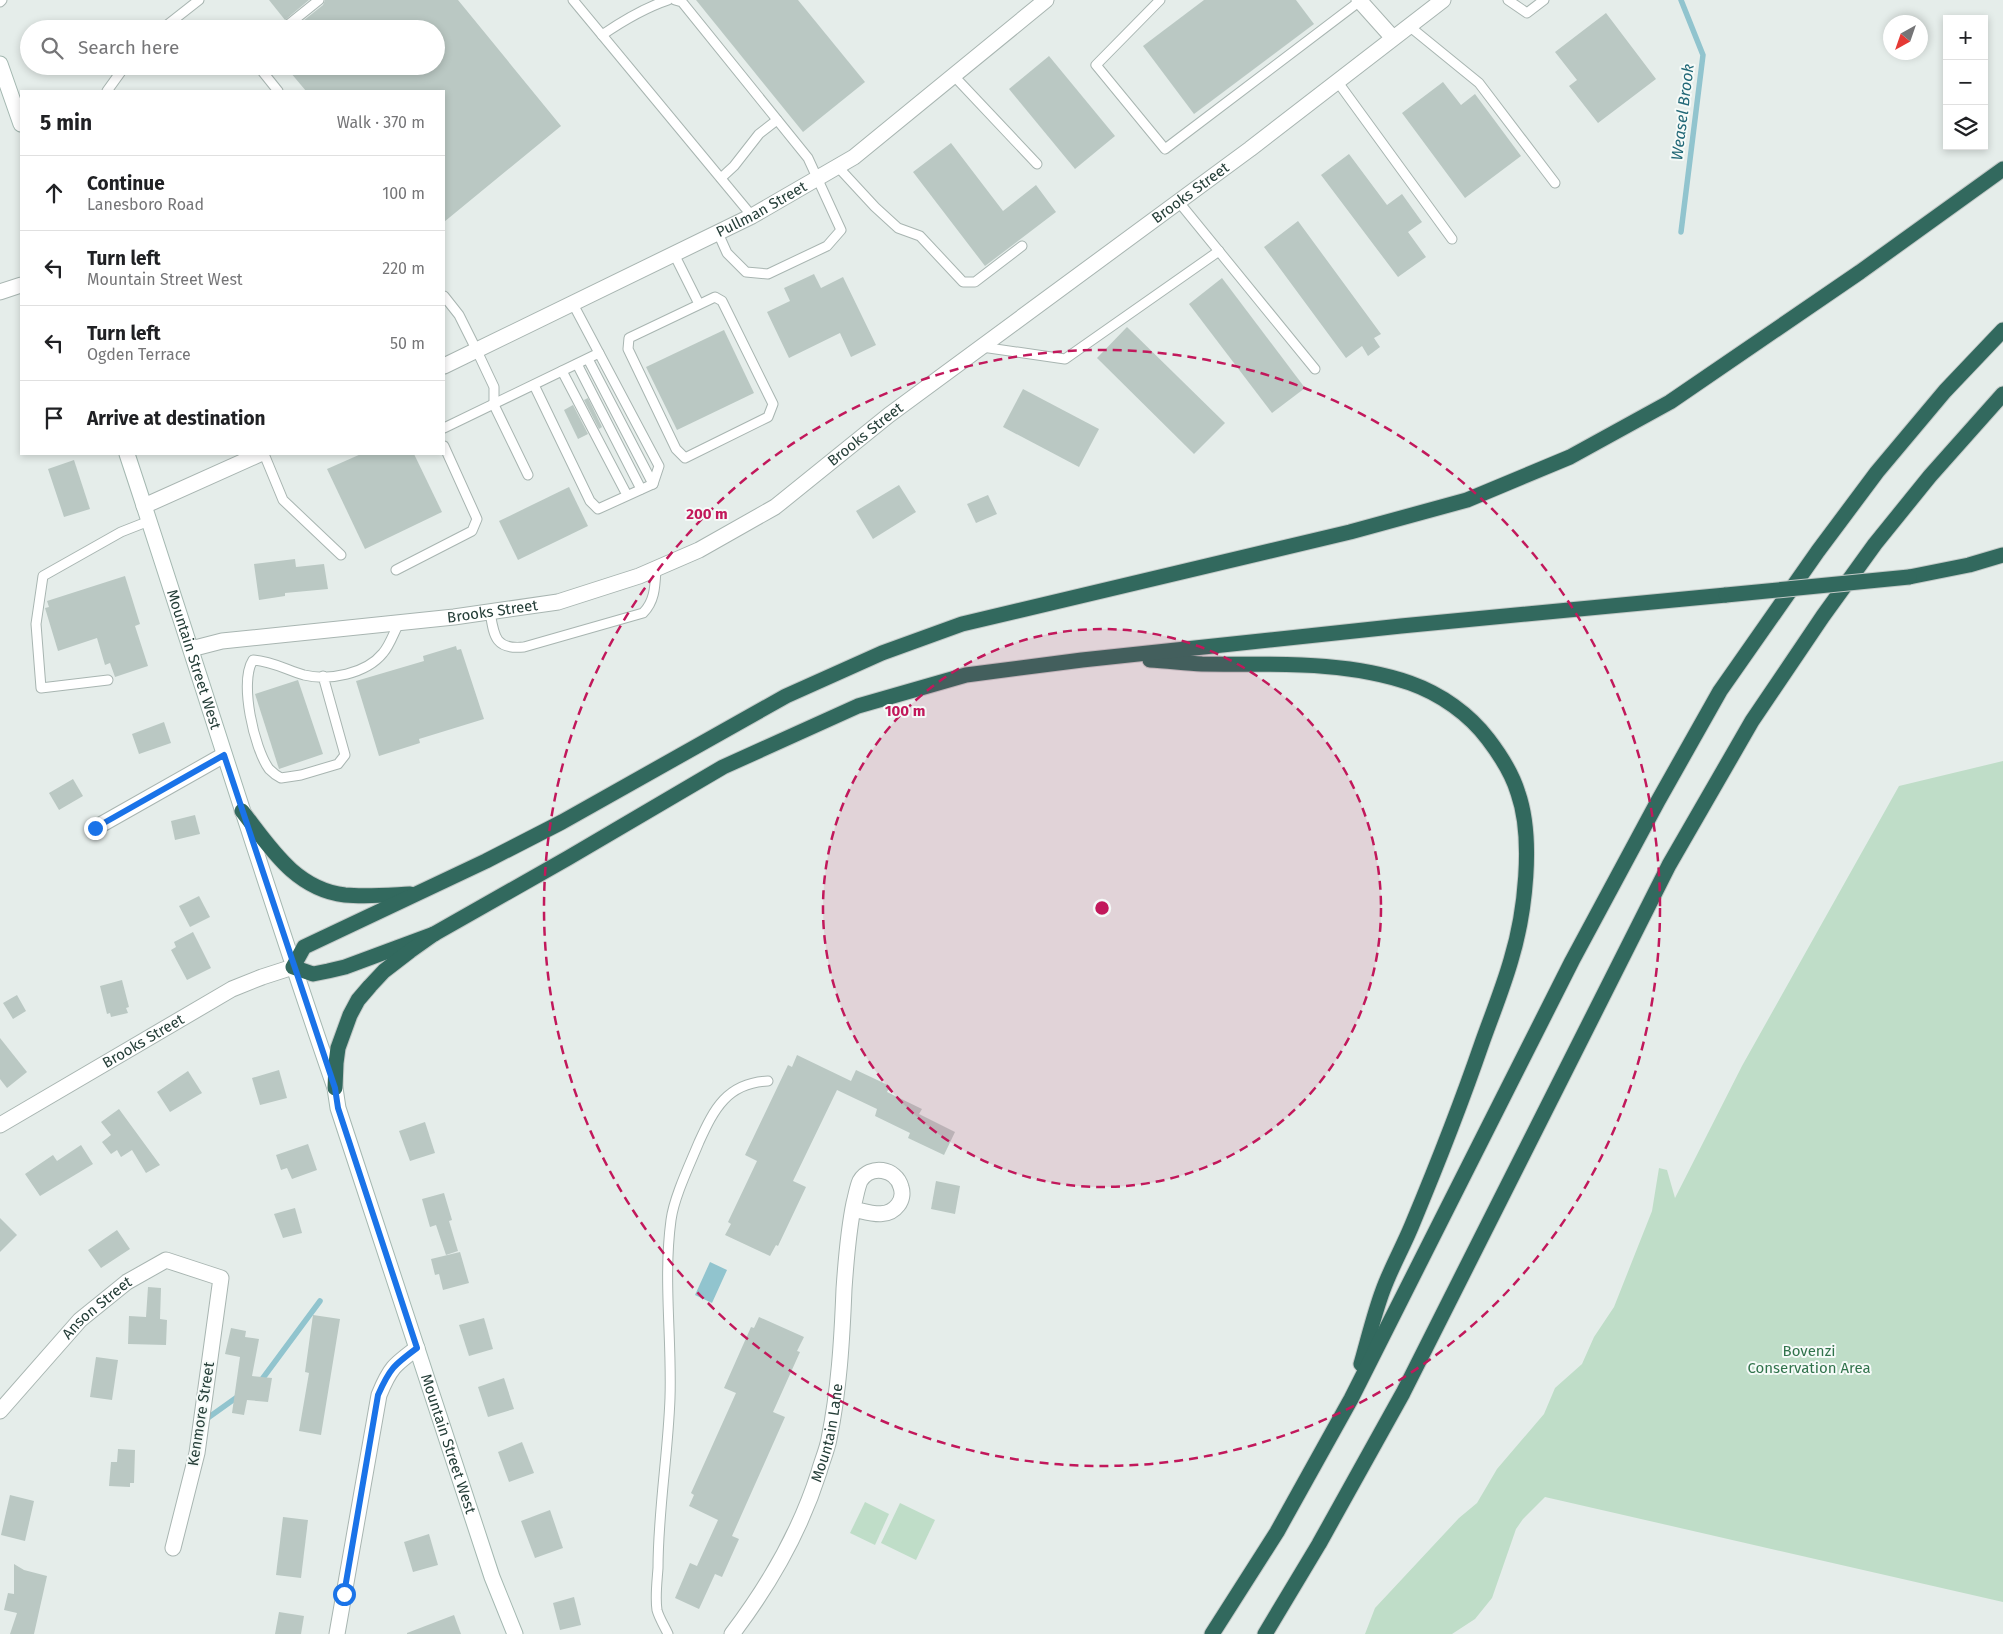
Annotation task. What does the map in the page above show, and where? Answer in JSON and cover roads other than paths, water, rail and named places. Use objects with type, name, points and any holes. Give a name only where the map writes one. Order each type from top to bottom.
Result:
[{"type":"highway","points":[[434,934],[328,971],[313,974],[293,967],[304,947],[486,861],[562,822],[786,696],[882,653],[962,624],[1350,532],[1467,500],[1570,457],[1670,402],[1860,272],[2003,169]]},
{"type":"highway","points":[[1212,1634],[1290,1508],[1351,1399],[1572,961],[1720,691],[1818,550],[1877,472],[1946,391],[2003,330]]},
{"type":"highway","points":[[1265,1634],[1319,1544],[1403,1393],[1670,865],[1752,721],[1823,616],[1875,544],[1930,476],[2003,394]]},
{"type":"highway","points":[[335,1088],[338,1048],[350,1015],[358,1000],[384,971],[434,934],[723,767],[858,706],[966,675],[1112,656],[1909,578],[1969,565],[2003,554]]},
{"type":"highway","points":[[1112,656],[1198,664],[1272,664],[1341,668],[1390,677],[1412,684],[1451,704],[1474,723],[1498,751],[1519,794],[1525,832],[1525,888],[1520,925],[1511,960],[1462,1100],[1411,1226],[1382,1291],[1351,1399]]},
{"type":"highway","points":[[242,811],[287,868],[305,882],[324,891],[346,895],[414,894]]},
{"type":"street","name":"Pullman Street","points":[[445,366],[752,216],[854,158],[1046,0]]},
{"type":"street","points":[[1359,0],[1393,38]]},
{"type":"street","name":"Brooks Street","points":[[191,649],[222,641],[399,623],[558,602],[639,576],[698,550],[775,507],[889,415],[1178,201],[1443,0]]},
{"type":"street","points":[[0,64],[20,121]]},
{"type":"street","points":[[0,292],[20,285]]},
{"type":"street","name":"Mountain Street West","points":[[127,455],[242,811],[279,918],[293,967],[335,1088],[338,1108],[492,1578],[515,1634]]},
{"type":"street","points":[[144,506],[260,455]]},
{"type":"street","points":[[95,828],[224,755]]},
{"type":"street","name":"Brooks Street","points":[[0,1125],[232,989],[293,967]]},
{"type":"street","name":"Mountain Lane","points":[[732,1634],[771,1578],[795,1535],[811,1496],[829,1442],[839,1375],[846,1249],[853,1209]]},
{"type":"street","name":"Anson Street","points":[[0,1411],[80,1320],[127,1282],[166,1260],[221,1278]]},
{"type":"street","name":"Kenmore Street","points":[[173,1548],[197,1452],[221,1278]]},
{"type":"street","points":[[337,1634],[378,1395],[394,1365],[417,1348]]},
{"type":"lane","points":[[173,20],[198,0]]},
{"type":"lane","points":[[294,20],[319,0]]},
{"type":"lane","points":[[573,0],[752,216]]},
{"type":"lane","points":[[602,35],[649,6],[668,0]]},
{"type":"lane","points":[[675,0],[682,2],[808,158],[841,230],[827,246],[768,274],[746,272],[727,253],[718,233]]},
{"type":"lane","points":[[1160,0],[1096,65],[1165,149],[1359,0]]},
{"type":"lane","points":[[1508,0],[1527,13],[1544,0]]},
{"type":"lane","points":[[1409,26],[1480,83],[1554,183]]},
{"type":"lane","points":[[108,90],[119,75]]},
{"type":"lane","points":[[265,75],[277,90]]},
{"type":"lane","points":[[954,76],[1037,164]]},
{"type":"lane","points":[[1337,81],[1452,239]]},
{"type":"lane","points":[[721,178],[734,166],[759,134],[777,120]]},
{"type":"lane","points":[[838,166],[875,207],[898,228],[920,236],[963,282],[975,282],[1022,246]]},
{"type":"lane","points":[[1178,201],[1315,370]]},
{"type":"lane","points":[[981,347],[1065,359],[1219,251]]},
{"type":"lane","points":[[674,254],[699,304]]},
{"type":"lane","points":[[715,296],[722,301],[773,404],[768,417],[685,458],[676,449],[628,349],[629,338],[699,304],[715,296]]},
{"type":"lane","points":[[445,297],[459,315],[494,387],[494,404],[528,475]]},
{"type":"lane","points":[[573,304],[659,466],[653,484]]},
{"type":"lane","points":[[445,428],[599,353]]},
{"type":"lane","points":[[588,359],[653,484]]},
{"type":"lane","points":[[577,364],[640,489]]},
{"type":"lane","points":[[562,371],[628,495]]},
{"type":"lane","points":[[534,385],[590,501],[598,509],[653,484]]},
{"type":"lane","points":[[396,570],[472,531],[477,518],[445,448]]},
{"type":"lane","points":[[262,455],[283,500],[342,555]]},
{"type":"lane","points":[[108,680],[41,688],[36,624],[43,576],[121,532],[149,521]]},
{"type":"lane","points":[[490,612],[494,634],[500,644],[512,648],[524,646],[643,613],[651,605],[656,569]]},
{"type":"lane","points":[[323,676],[345,755],[338,764],[281,778],[269,769],[256,743],[247,691],[248,667],[252,660],[264,661],[306,675],[337,676],[366,668],[383,654],[399,623]]},
{"type":"lane","points":[[668,1634],[657,1611],[657,1597],[658,1555],[670,1398],[667,1306],[671,1219],[698,1145],[718,1104],[739,1088],[768,1081]]},
{"type":"water","points":[[710,1262],[727,1270],[712,1303],[695,1295]]},
{"type":"waterway","name":"Weasel Brook","points":[[1681,0],[1703,55],[1681,232]]},
{"type":"waterway","points":[[260,1382],[320,1301]]},
{"type":"waterway","points":[[205,1420],[240,1395]]},
{"type":"park label","name":"Bovenzi Conservation Area","points":[[1809,1360]]}]
